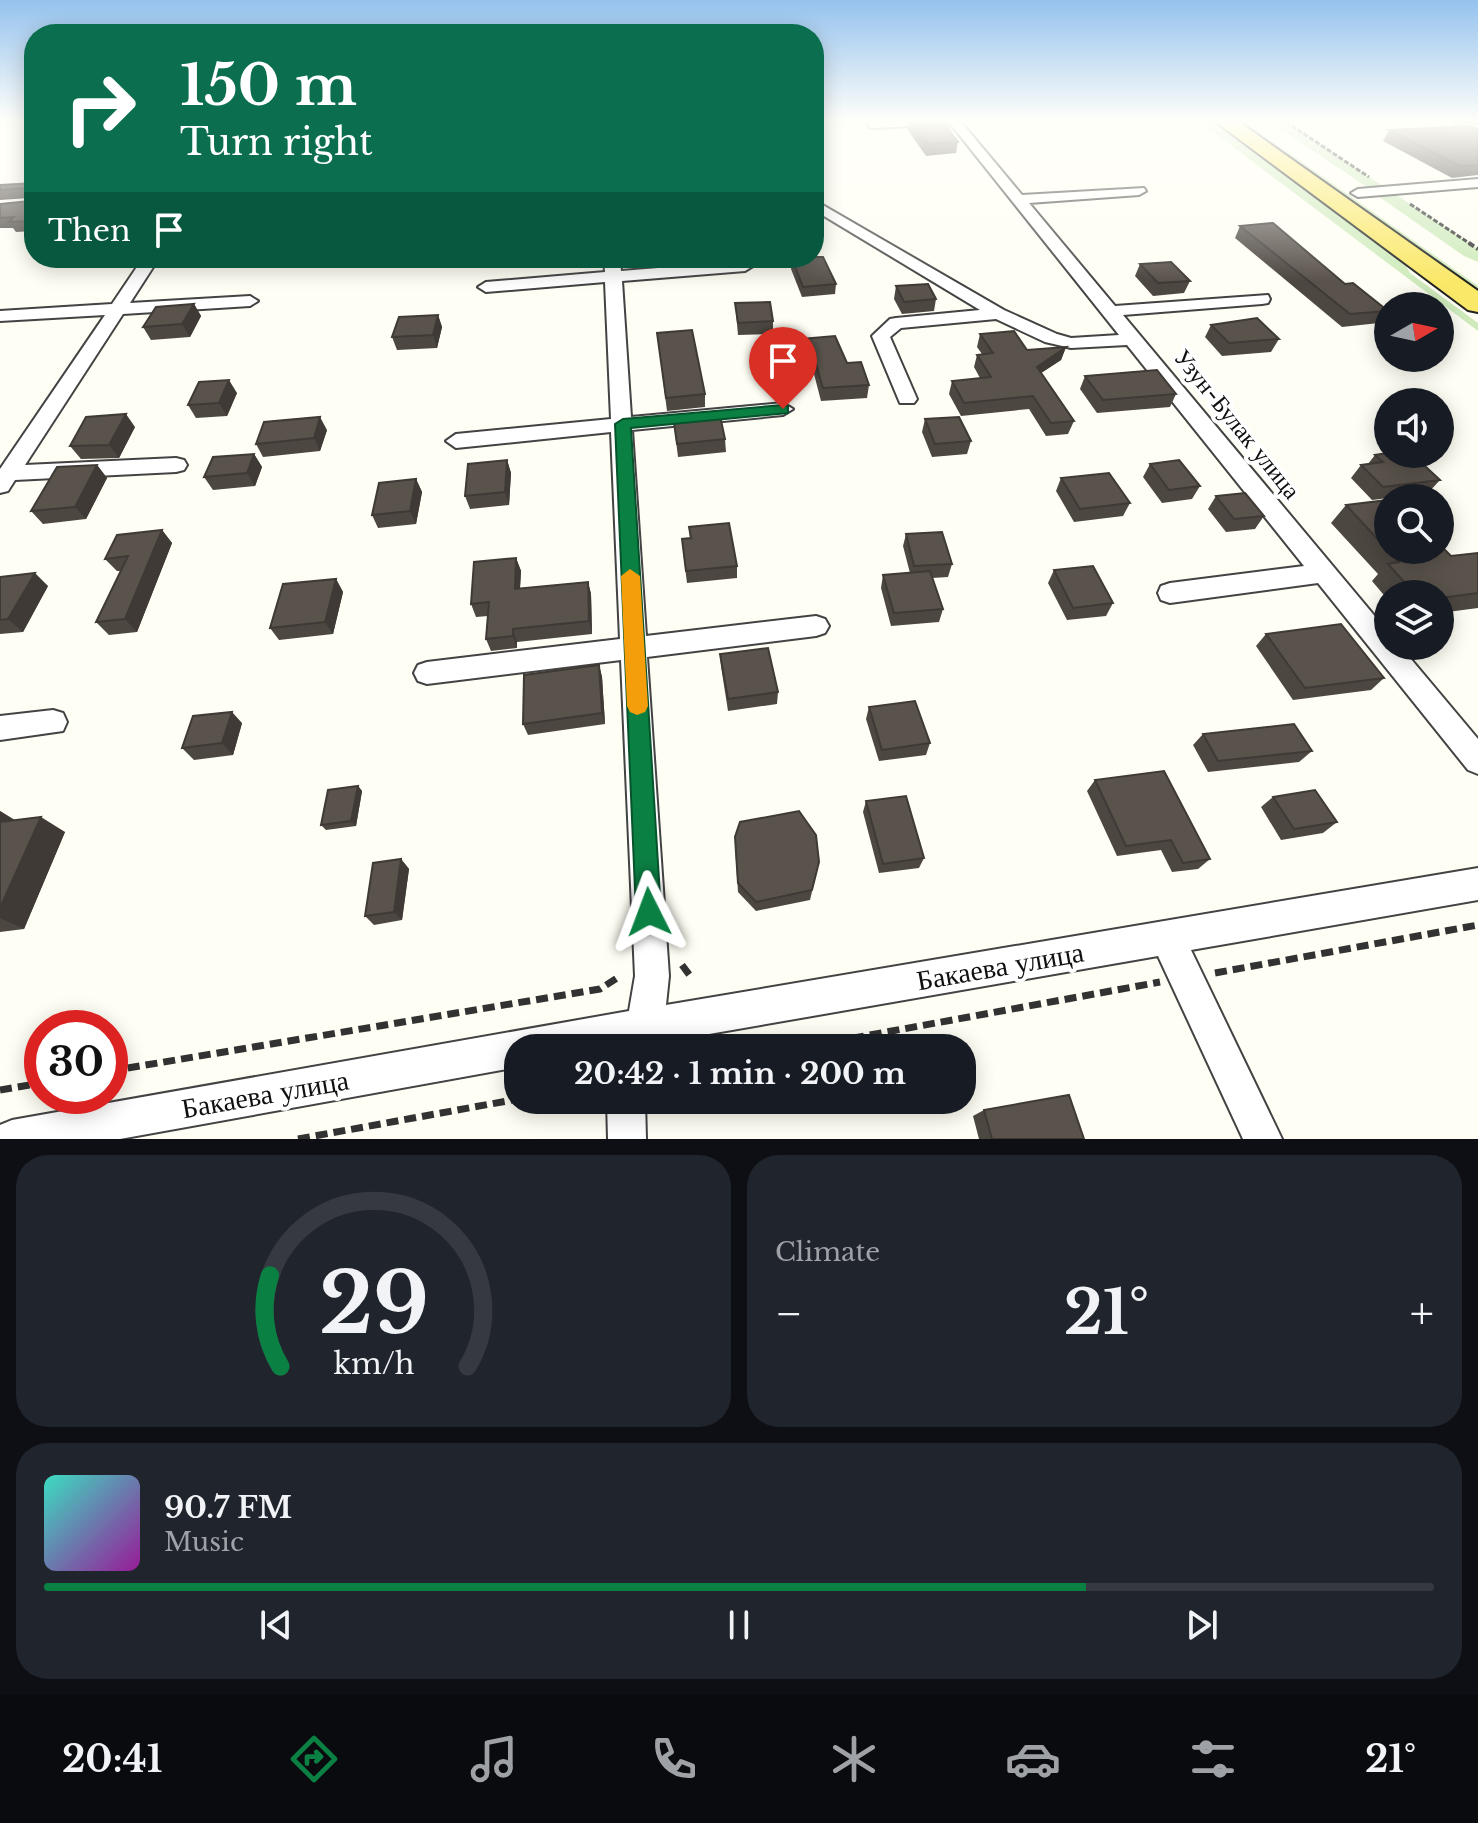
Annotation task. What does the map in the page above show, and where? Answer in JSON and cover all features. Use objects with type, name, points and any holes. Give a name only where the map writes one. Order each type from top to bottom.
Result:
[{"type":"main road","points":[[1300,175],[1478,304]]},
{"type":"main road","points":[[1332,175],[1466,268]]},
{"type":"street","name":"Узун-Булак улица","points":[[1001,175],[1478,761]]},
{"type":"street","points":[[1358,193],[1478,183]]},
{"type":"street","points":[[1021,199],[1139,191]]},
{"type":"street","points":[[824,210],[998,314],[1051,338],[1071,343],[1135,339]]},
{"type":"street","points":[[4,480],[144,268]]},
{"type":"street","points":[[613,268],[652,976],[642,1034]]},
{"type":"street","points":[[486,287],[613,268],[627,274],[716,268]]},
{"type":"street","points":[[1113,311],[1262,299]]},
{"type":"street","points":[[0,316],[250,301]]},
{"type":"street","points":[[907,399],[881,336],[896,323],[998,314]]},
{"type":"street","points":[[456,441],[783,409]]},
{"type":"street","points":[[4,480],[176,465]]},
{"type":"street","points":[[1170,593],[1324,573]]},
{"type":"street","points":[[427,673],[816,626]]},
{"type":"street","points":[[0,728],[53,722]]},
{"type":"street","name":"Бакаева улица","points":[[657,1034],[1167,937],[1478,884]]},
{"type":"street","points":[[1167,937],[1263,1139]]},
{"type":"street","name":"Бакаева улица","points":[[15,1139],[504,1051]]},
{"type":"street","points":[[626,1114],[627,1139]]},
{"type":"path","points":[[1214,973],[1478,925]]},
{"type":"path","points":[[681,965],[691,977]]},
{"type":"path","points":[[128,1068],[600,989],[617,978]]},
{"type":"path","points":[[876,1034],[1167,981]]},
{"type":"path","points":[[0,1090],[24,1086]]},
{"type":"path","points":[[298,1139],[504,1102]]},
{"type":"green space","points":[[1271,175],[1286,175],[1403,261],[1410,273],[1436,292],[1426,292]]},
{"type":"green space","points":[[1313,175],[1321,175],[1478,286],[1478,293]]},
{"type":"green space","points":[[1349,175],[1367,175],[1389,190],[1373,191]]},
{"type":"green space","points":[[1395,194],[1478,249],[1478,262],[1464,256],[1378,196]]},
{"type":"green space","points":[[1454,305],[1478,323],[1478,331],[1454,313]]},
{"type":"building","points":[[24,184],[24,188],[0,190],[0,185]]},
{"type":"building","points":[[24,202],[24,221],[9,222],[14,217],[0,218],[0,204]]},
{"type":"building","points":[[1273,223],[1345,284],[1353,283],[1374,300],[1374,312],[1350,314],[1240,226]]},
{"type":"building","points":[[824,259],[836,284],[803,287],[796,268],[824,268]]},
{"type":"building","points":[[1171,262],[1190,281],[1158,283],[1140,264]]},
{"type":"building","points":[[928,284],[936,299],[904,302],[896,286]]},
{"type":"building","points":[[770,302],[773,321],[738,323],[735,303]]},
{"type":"building","points":[[194,304],[182,324],[143,327],[156,307]]},
{"type":"building","points":[[438,315],[433,335],[392,337],[399,317]]},
{"type":"building","points":[[1257,318],[1279,339],[1229,343],[1211,325]]},
{"type":"building","points":[[692,330],[705,394],[666,398],[657,333]]},
{"type":"building","points":[[1014,331],[1027,350],[1066,347],[1037,367],[1074,421],[1051,423],[1033,396],[964,403],[952,381],[991,377],[977,355],[993,353],[980,334]]},
{"type":"building","points":[[835,336],[847,363],[861,362],[869,385],[823,388],[815,361],[810,361],[802,339]]},
{"type":"building","points":[[1157,370],[1176,394],[1103,400],[1085,376]]},
{"type":"building","points":[[229,380],[219,403],[188,405],[199,382]]},
{"type":"building","points":[[719,411],[725,439],[677,444],[673,416]]},
{"type":"building","points":[[126,414],[109,445],[70,446],[86,417]]},
{"type":"building","points":[[320,417],[314,438],[256,444],[264,422]]},
{"type":"building","points":[[959,417],[971,441],[935,444],[925,419]]},
{"type":"building","points":[[254,454],[247,473],[204,477],[213,457]]},
{"type":"building","points":[[507,460],[505,492],[465,496],[468,464]]},
{"type":"building","points":[[1179,460],[1200,486],[1169,490],[1150,464]]},
{"type":"building","points":[[1374,463],[1374,468],[1427,468],[1440,480],[1380,484],[1361,465]]},
{"type":"building","points":[[97,465],[75,507],[31,511],[57,467]]},
{"type":"building","points":[[1109,473],[1130,503],[1080,509],[1061,478]]},
{"type":"building","points":[[416,479],[410,511],[372,515],[379,483]]},
{"type":"building","points":[[1245,493],[1264,516],[1234,519],[1216,496]]},
{"type":"building","points":[[1374,502],[1374,535],[1346,505]]},
{"type":"building","points":[[729,523],[737,566],[686,571],[682,539],[691,538],[689,527]]},
{"type":"building","points":[[162,530],[125,619],[96,622],[128,556],[105,559],[117,535]]},
{"type":"building","points":[[942,532],[952,564],[914,566],[906,534]]},
{"type":"building","points":[[1478,553],[1478,593],[1454,596],[1454,580],[1402,580],[1388,564],[1454,564],[1454,556]]},
{"type":"building","points":[[516,558],[515,589],[588,582],[589,621],[513,629],[513,636],[486,639],[489,602],[471,604],[474,562]]},
{"type":"building","points":[[1093,566],[1113,603],[1073,608],[1054,570]]},
{"type":"building","points":[[930,571],[943,609],[894,613],[883,575]]},
{"type":"building","points":[[35,573],[8,619],[0,620],[0,577]]},
{"type":"building","points":[[336,579],[325,622],[270,628],[283,584]]},
{"type":"building","points":[[1341,624],[1384,678],[1305,688],[1266,634]]},
{"type":"building","points":[[768,648],[778,692],[728,699],[720,654]]},
{"type":"building","points":[[599,665],[602,713],[523,724],[524,675]]},
{"type":"building","points":[[915,701],[930,743],[882,750],[869,707]]},
{"type":"building","points":[[232,712],[222,743],[182,748],[193,716]]},
{"type":"building","points":[[1294,724],[1312,751],[1218,761],[1203,734]]},
{"type":"building","points":[[1164,771],[1210,859],[1183,863],[1171,840],[1126,846],[1095,780]]},
{"type":"building","points":[[358,786],[351,821],[321,825],[328,790]]},
{"type":"building","points":[[1315,790],[1337,822],[1294,829],[1273,797]]},
{"type":"building","points":[[906,796],[924,858],[883,864],[866,801]]},
{"type":"building","points":[[799,811],[816,835],[819,862],[812,890],[756,902],[738,883],[735,837],[740,822]]},
{"type":"building","points":[[41,817],[0,908],[0,822]]},
{"type":"building","points":[[401,859],[394,912],[365,916],[373,863]]},
{"type":"building","points":[[1069,1095],[1084,1139],[992,1139],[984,1110]]},
{"type":"slow traffic","points":[[630,576],[637,706]]},
{"type":"route","points":[[649,912],[623,424],[783,409]]}]
